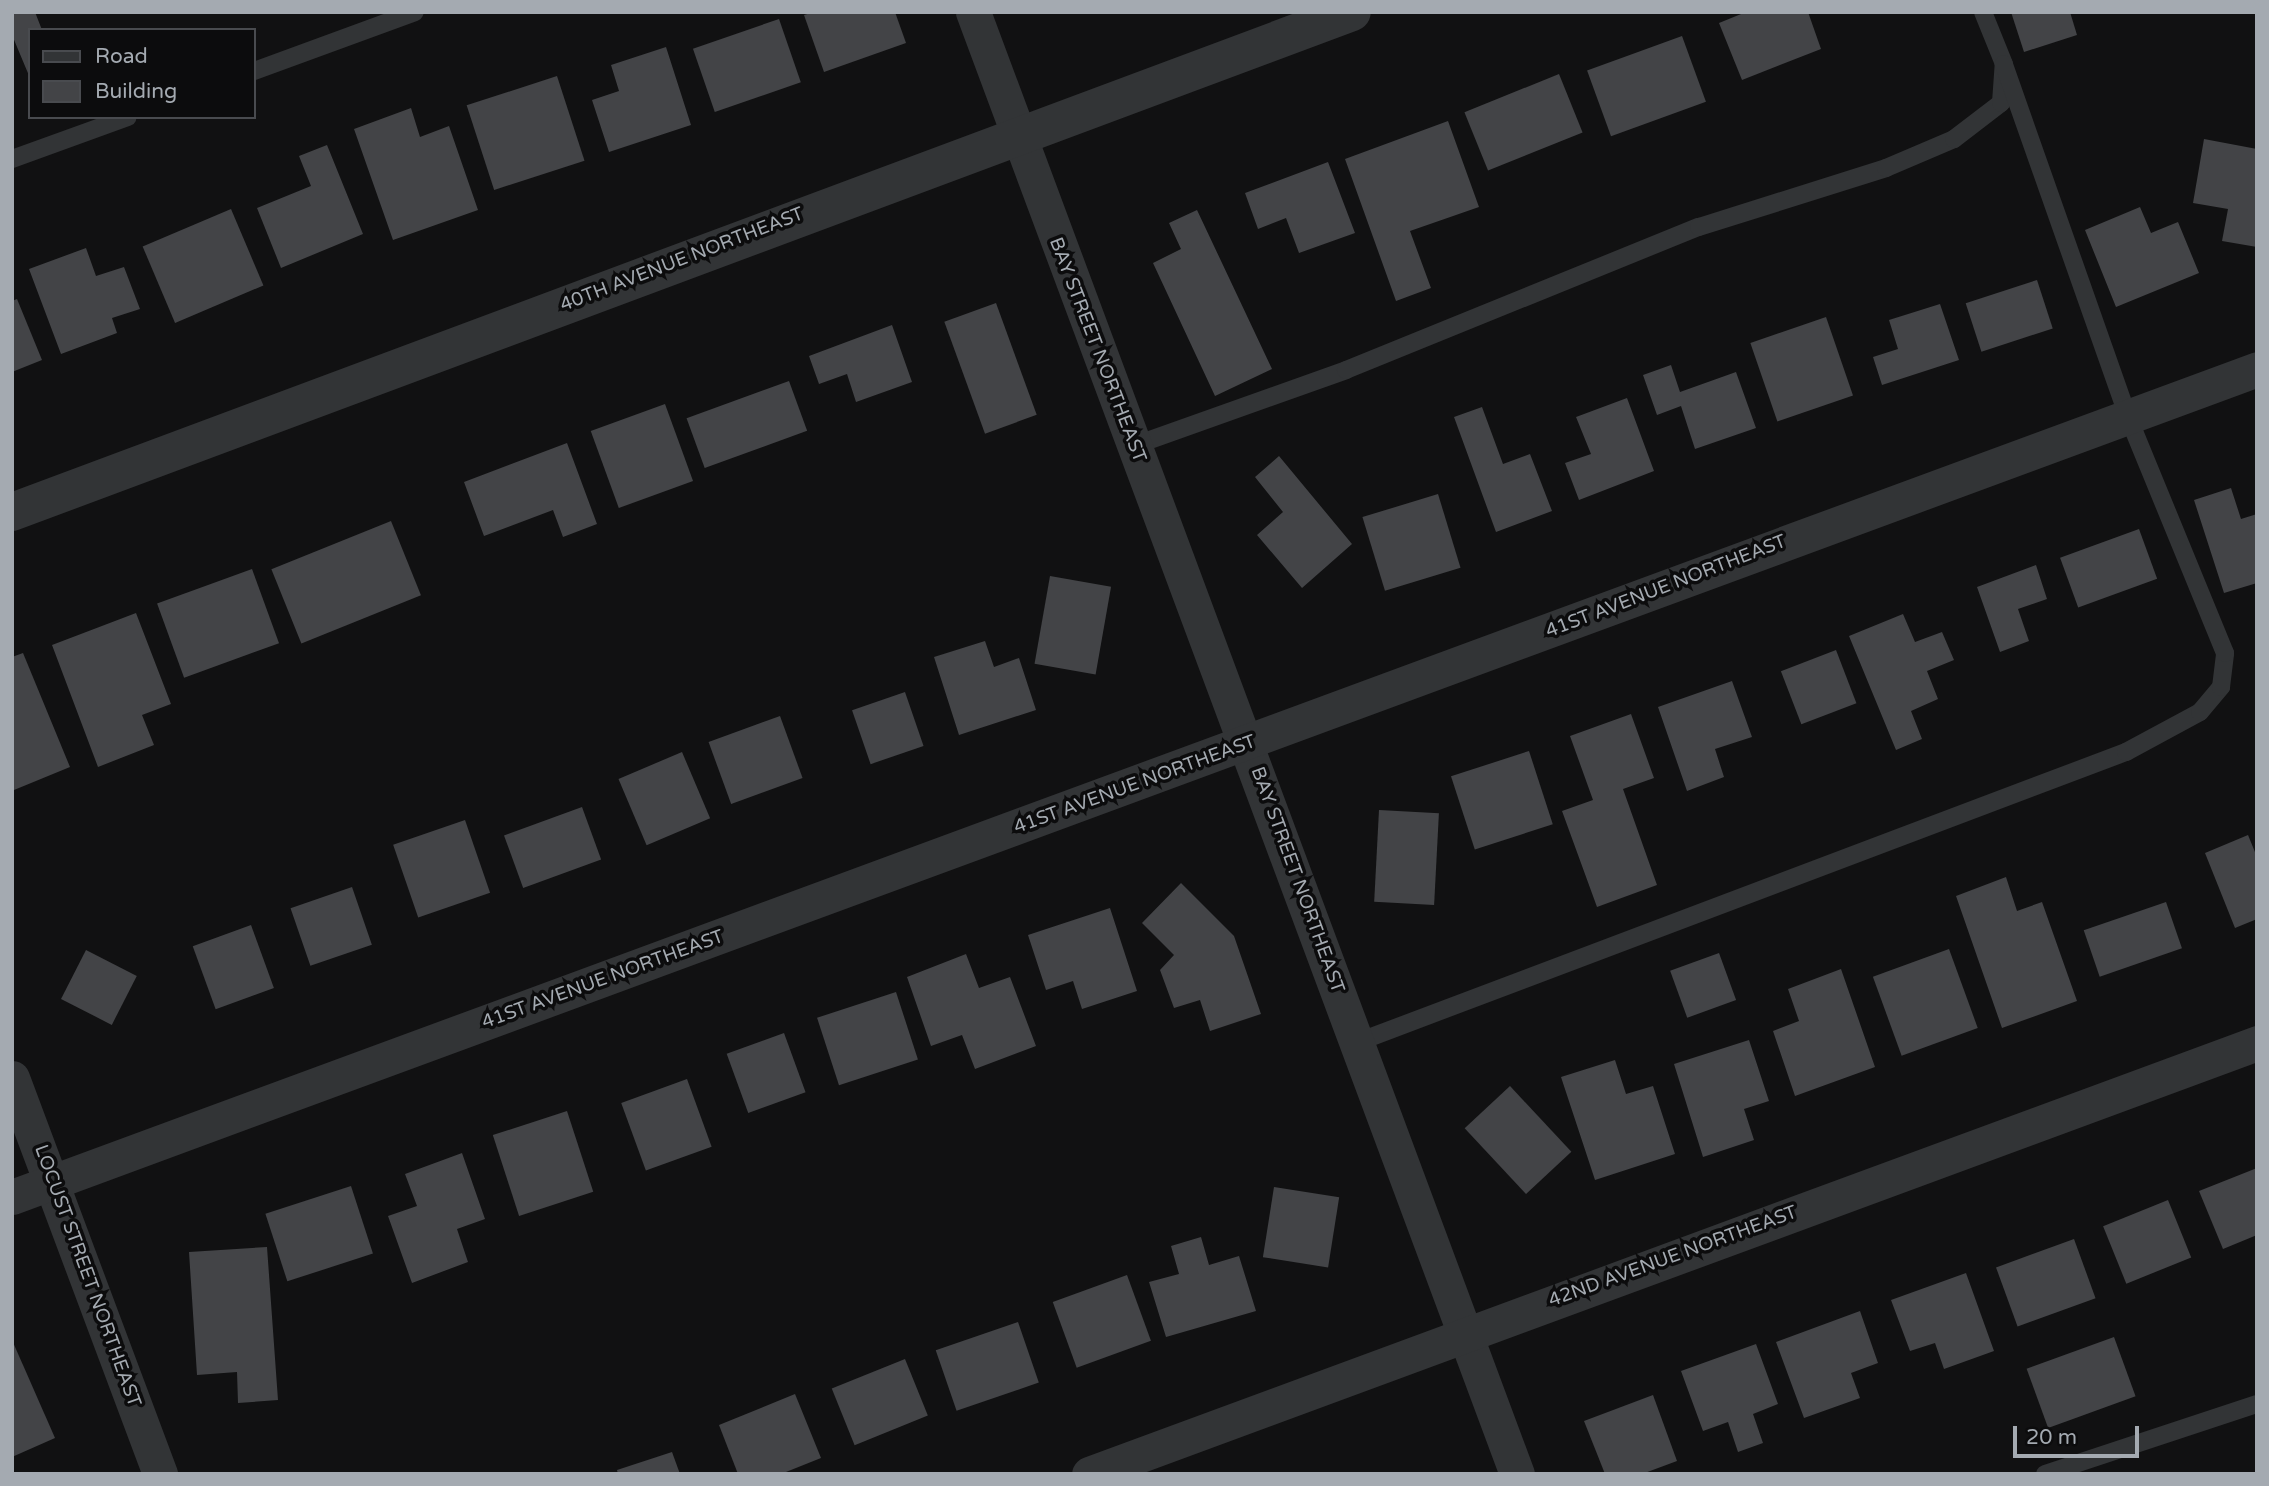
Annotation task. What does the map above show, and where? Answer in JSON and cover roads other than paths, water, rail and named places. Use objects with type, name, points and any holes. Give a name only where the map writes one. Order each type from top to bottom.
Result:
[{"type":"street","name":"BAY STREET NORTHEAST","points":[[973,12],[1016,136],[1247,744],[1517,1474]]},
{"type":"street","name":"40TH AVENUE NORTHEAST","points":[[12,512],[1353,12]]},
{"type":"street","name":"41ST AVENUE NORTHEAST","points":[[12,1197],[1247,744],[2127,414],[2257,369]]},
{"type":"street","name":"42ND AVENUE NORTHEAST","points":[[1089,1474],[2257,1043]]},
{"type":"street","name":"LOCUST STREET NORTHEAST","points":[[12,1078],[160,1474]]},
{"type":"lane","points":[[256,70],[415,12]]},
{"type":"lane","points":[[1357,1042],[2113,757],[2200,712],[2221,687],[2225,653],[2127,414],[2004,64],[1983,12]]},
{"type":"lane","points":[[1133,446],[1346,370],[1699,227],[1886,168],[1954,139],[2001,103],[2004,64]]},
{"type":"lane","points":[[12,159],[122,119]]},
{"type":"lane","points":[[2045,1474],[2257,1404]]}]
